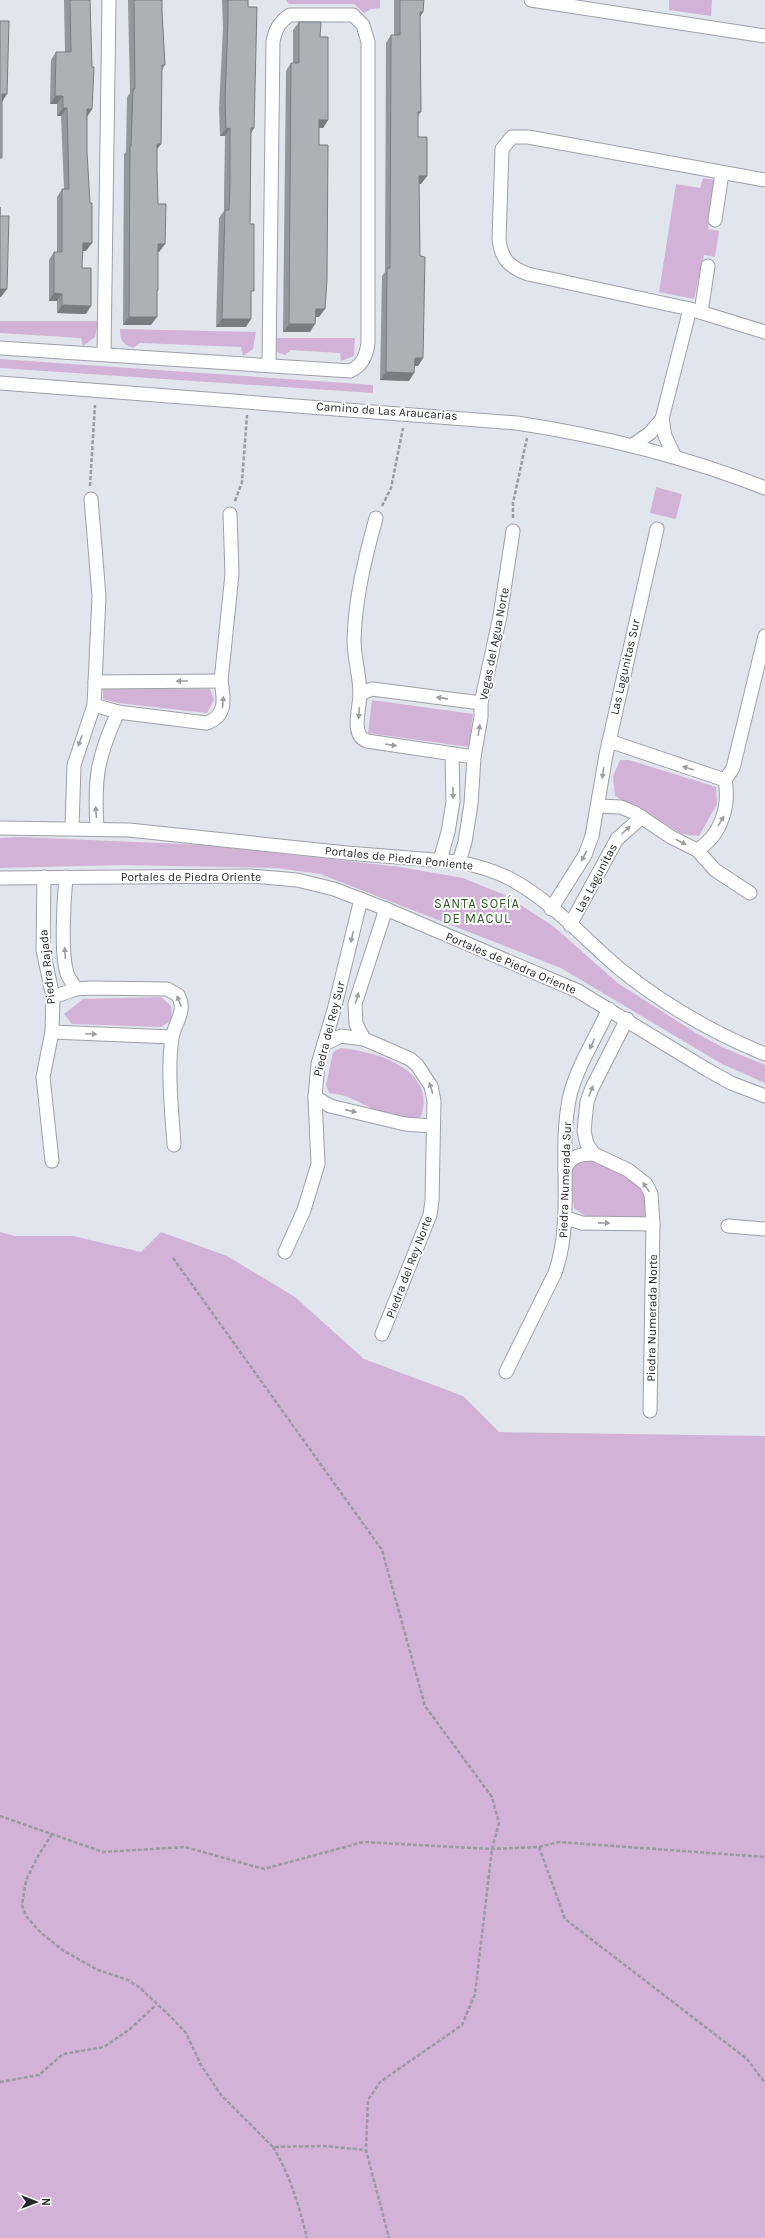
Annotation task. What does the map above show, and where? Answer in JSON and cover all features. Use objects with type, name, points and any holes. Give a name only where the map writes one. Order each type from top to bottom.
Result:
[{"type":"street","points":[[104,353],[109,0]]},
{"type":"street","points":[[531,0],[765,36]]},
{"type":"street","points":[[0,348],[104,353],[269,365],[350,370],[362,363],[366,354],[368,42],[363,25],[353,15],[290,15],[283,20],[275,33],[273,42],[269,365]]},
{"type":"street","points":[[765,180],[520,136],[512,137],[502,149],[499,239],[500,251],[510,265],[528,274],[695,311],[765,332]]},
{"type":"street","points":[[714,220],[722,173]]},
{"type":"street","points":[[633,445],[650,433],[662,419],[708,266]]},
{"type":"street","name":"Camino de Las Araucarias","points":[[0,383],[486,419],[573,432],[633,445],[674,456],[765,488]]},
{"type":"street","points":[[662,419],[667,443],[674,456]]},
{"type":"street","points":[[72,828],[74,765],[94,705],[99,596],[91,499]]},
{"type":"street","points":[[94,705],[118,712],[206,723],[215,720],[221,715],[223,706],[222,681],[232,574],[230,514]]},
{"type":"street","points":[[376,518],[357,602],[354,641],[360,694],[357,732],[363,740],[367,741],[474,757]]},
{"type":"street","name":"Las Lagunitas Sur","points":[[599,806],[608,741],[657,530]]},
{"type":"street","name":"Vegas del Agua Norte","points":[[459,862],[465,842],[472,804],[474,757],[481,717],[481,703],[500,616],[513,531]]},
{"type":"street","points":[[697,850],[707,844],[726,813],[728,794],[725,780],[733,768],[765,636]]},
{"type":"street","points":[[95,682],[222,681]]},
{"type":"street","points":[[360,694],[372,689],[481,703]]},
{"type":"street","points":[[97,829],[95,795],[100,755],[118,712]]},
{"type":"street","points":[[608,741],[725,780]]},
{"type":"street","points":[[440,860],[448,832],[453,802],[452,754]]},
{"type":"street","points":[[599,806],[621,807],[642,817],[671,837],[697,850],[714,870],[750,892]]},
{"type":"street","name":"Las Lagunitas","points":[[551,909],[585,855],[592,836],[599,806]]},
{"type":"street","name":"Las Lagunitas","points":[[570,925],[617,839],[642,817]]},
{"type":"street","name":"Portales de Piedra Poniente","points":[[0,828],[72,828],[190,835],[347,853],[459,862],[495,872],[526,888],[622,971],[669,1005],[716,1032],[765,1054]]},
{"type":"street","name":"Piedra Rajada","points":[[44,877],[43,950],[53,998],[52,1032],[44,1077],[52,1161]]},
{"type":"street","points":[[66,877],[64,907],[65,956],[68,975],[76,989]]},
{"type":"street","name":"Portales de Piedra Oriente","points":[[0,878],[277,878],[314,884],[361,899],[386,909],[578,991],[627,1019],[731,1083],[765,1096]]},
{"type":"street","name":"Piedra del Rey Sur","points":[[285,1252],[304,1210],[318,1164],[315,1097],[318,1064],[334,1010],[361,899]]},
{"type":"street","points":[[364,1039],[356,1024],[355,1004],[386,909]]},
{"type":"street","points":[[53,998],[76,989],[173,991],[181,1002],[182,1010],[172,1037],[171,1093],[174,1145]]},
{"type":"street","name":"Piedra Numerada Sur","points":[[506,1372],[555,1273],[561,1257],[566,1218],[565,1169],[570,1094],[609,1009]]},
{"type":"street","points":[[565,1169],[569,1160],[576,1156],[594,1154],[587,1144],[584,1131],[587,1102],[627,1019]]},
{"type":"street","points":[[52,1032],[172,1037]]},
{"type":"street","name":"Piedra del Rey Norte","points":[[324,1044],[341,1036],[364,1039],[410,1059],[425,1075],[431,1086],[434,1101],[432,1126],[432,1201],[430,1214],[382,1334]]},
{"type":"street","points":[[315,1097],[330,1106],[405,1124],[432,1126]]},
{"type":"street","name":"Piedra Numerada Norte","points":[[594,1154],[628,1170],[646,1184],[651,1194],[654,1224],[650,1411]]},
{"type":"street","points":[[566,1218],[582,1223],[654,1224]]},
{"type":"street","points":[[728,1226],[765,1229]]},
{"type":"path","points":[[91,499],[90,475],[95,404]]},
{"type":"path","points":[[230,514],[242,482],[247,415]]},
{"type":"path","points":[[376,518],[391,488],[403,426]]},
{"type":"path","points":[[513,531],[513,504],[527,438]]},
{"type":"path","points":[[173,1258],[382,1550],[425,1706],[492,1797],[499,1823],[492,1849],[475,1994],[462,2025],[380,2082],[368,2100],[366,2150],[389,2238]]},
{"type":"path","points":[[0,1816],[103,1852],[184,1847],[264,1869],[363,1842],[492,1849],[539,1847],[559,1842],[765,1857]]},
{"type":"path","points":[[52,1834],[38,1856],[26,1880],[22,1905],[26,1916],[41,1932],[64,1951],[98,1970],[128,1980],[139,1987],[186,2033],[201,2066],[222,2095],[273,2147],[284,2164],[300,2210],[307,2238]]},
{"type":"path","points":[[539,1847],[565,1919],[747,2059],[765,2083]]},
{"type":"path","points":[[0,2082],[39,2075],[63,2054],[104,2047],[130,2029],[156,2005]]},
{"type":"path","points":[[273,2147],[324,2146],[366,2150]]},
{"type":"shaded area","points":[[286,0],[380,0],[380,8],[371,9],[364,13],[354,4],[289,4]]},
{"type":"shaded area","points":[[669,0],[712,0],[711,16],[669,10]]},
{"type":"shaded area","points":[[703,178],[716,180],[708,229],[719,231],[715,257],[704,255],[694,299],[659,292],[676,184],[700,188]]},
{"type":"shaded area","points":[[0,321],[98,321],[95,337],[83,346],[81,338],[0,333]]},
{"type":"shaded area","points":[[120,329],[256,332],[253,349],[243,356],[241,347],[140,343],[133,348],[126,345],[122,341]]},
{"type":"shaded area","points":[[276,338],[355,338],[354,356],[341,361],[340,353],[291,350],[285,355],[277,352]]},
{"type":"shaded area","points":[[0,359],[373,385],[373,393],[0,368]]},
{"type":"shaded area","points":[[656,487],[682,494],[676,519],[650,513]]},
{"type":"shaded area","points":[[103,688],[210,689],[214,700],[207,713],[118,703],[103,699]]},
{"type":"shaded area","points":[[372,700],[473,714],[469,747],[368,733]]},
{"type":"shaded area","points":[[620,760],[629,760],[716,787],[717,804],[699,836],[682,834],[615,796],[613,776]]},
{"type":"shaded area","points":[[22,837],[204,845],[400,867],[463,878],[507,896],[553,926],[619,984],[696,1033],[724,1048],[765,1065],[765,1083],[722,1064],[561,968],[320,874],[277,868],[122,865],[0,868],[0,838]]},
{"type":"shaded area","points":[[161,997],[171,1006],[172,1020],[161,1027],[72,1024],[64,1014],[83,999]]},
{"type":"shaded area","points":[[341,1048],[377,1055],[401,1066],[411,1074],[419,1083],[423,1094],[424,1105],[421,1116],[413,1119],[394,1117],[348,1097],[329,1093],[326,1085],[333,1052]]},
{"type":"shaded area","points":[[590,1160],[624,1174],[638,1186],[643,1193],[645,1201],[645,1217],[588,1218],[574,1208],[570,1176],[577,1162]]},
{"type":"shaded area","points":[[0,1232],[15,1236],[73,1236],[141,1252],[161,1232],[227,1256],[295,1297],[364,1359],[463,1396],[499,1432],[765,1436],[765,2238],[0,2238]]},
{"type":"building","points":[[70,0],[90,0],[92,67],[94,67],[92,109],[87,109],[87,152],[90,203],[92,203],[92,243],[83,243],[82,268],[91,268],[91,306],[62,305],[62,294],[54,293],[54,252],[62,252],[62,189],[69,189],[67,108],[63,108],[63,96],[55,96],[56,52],[71,52]]},
{"type":"building","points":[[134,0],[162,0],[165,65],[162,65],[161,144],[157,144],[157,169],[158,204],[166,204],[165,244],[158,244],[157,317],[129,317],[130,146],[133,89],[135,89]]},
{"type":"building","points":[[228,0],[248,0],[248,7],[257,7],[254,128],[251,128],[250,224],[254,224],[254,291],[251,291],[251,319],[222,319],[225,210],[229,210],[230,187],[230,128],[226,129],[225,101]]},
{"type":"building","points":[[400,0],[424,0],[423,12],[420,12],[421,112],[418,112],[418,137],[427,137],[427,176],[419,176],[420,256],[425,257],[423,358],[415,358],[414,373],[386,372],[387,268],[390,268],[391,35],[400,35]]},
{"type":"building","points":[[0,21],[9,21],[7,94],[2,94],[2,158],[0,158]]},
{"type":"building","points":[[299,22],[321,22],[320,37],[328,37],[328,120],[319,120],[319,145],[328,145],[327,279],[325,309],[316,309],[315,324],[289,324],[291,63],[299,63]]},
{"type":"building","points":[[0,216],[9,216],[7,289],[0,289]]},
{"type":"district","name":"SANTA SOFÍA DE MACUL","points":[[477,910]]}]
